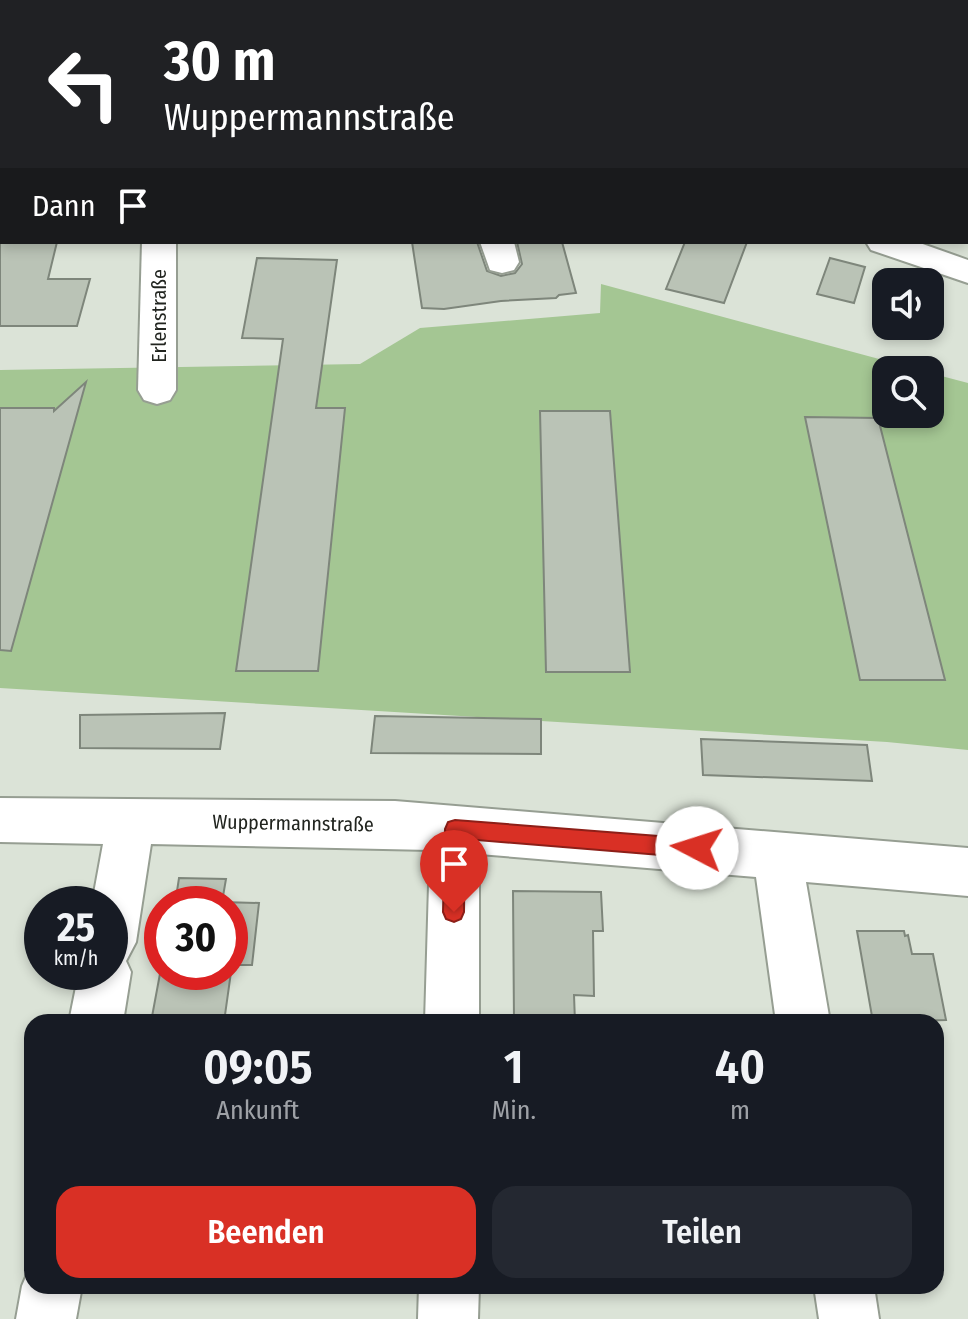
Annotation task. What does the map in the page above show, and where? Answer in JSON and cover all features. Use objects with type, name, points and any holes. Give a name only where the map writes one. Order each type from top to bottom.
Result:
[{"type":"street","name":"Erlenstraße","points":[[157,390],[159,244]]},
{"type":"street","points":[[889,244],[968,272]]},
{"type":"street","name":"Wuppermannstraße","points":[[0,820],[332,823],[455,829],[968,872]]},
{"type":"street","points":[[120,886],[131,821]]},
{"type":"street","points":[[452,1014],[455,829]]},
{"type":"street","points":[[777,856],[802,1014]]},
{"type":"street","points":[[97,1014],[102,990]]},
{"type":"street","points":[[46,1319],[51,1294]]},
{"type":"street","points":[[448,1319],[449,1294]]},
{"type":"street","points":[[845,1294],[849,1319]]},
{"type":"green space","points":[[601,284],[872,357],[872,428],[944,428],[944,377],[968,383],[968,750],[887,742],[0,688],[0,370],[360,364],[420,328],[600,313]]},
{"type":"building","points":[[0,244],[57,244],[48,279],[90,279],[77,326],[0,326]]},
{"type":"building","points":[[412,244],[478,244],[487,271],[501,276],[515,273],[522,264],[517,244],[563,244],[576,293],[556,298],[444,309],[422,308]]},
{"type":"building","points":[[684,244],[746,244],[724,303],[666,289]]},
{"type":"building","points":[[257,258],[337,260],[316,408],[345,408],[318,671],[236,671],[283,339],[242,338]]},
{"type":"building","points":[[830,258],[865,267],[854,303],[817,294]]},
{"type":"building","points":[[86,382],[11,651],[0,650],[0,408],[54,408],[54,411]]},
{"type":"building","points":[[540,411],[610,411],[630,672],[546,672]]},
{"type":"building","points":[[805,417],[872,418],[872,428],[881,428],[945,680],[860,680]]},
{"type":"building","points":[[225,713],[220,749],[80,748],[80,715]]},
{"type":"building","points":[[375,716],[541,719],[541,754],[371,753]]},
{"type":"building","points":[[701,739],[867,745],[872,781],[703,775]]},
{"type":"building","points":[[179,878],[226,879],[225,886],[178,886]]},
{"type":"building","points":[[513,891],[601,892],[603,931],[593,931],[594,996],[574,995],[575,1014],[514,1014]]},
{"type":"building","points":[[248,903],[259,903],[252,965],[248,965]]},
{"type":"building","points":[[857,931],[904,931],[905,936],[908,935],[912,954],[933,954],[946,1020],[944,1014],[872,1014]]},
{"type":"building","points":[[157,990],[228,990],[225,1014],[152,1014]]},
{"type":"route","points":[[454,912],[455,829],[697,848]]}]
